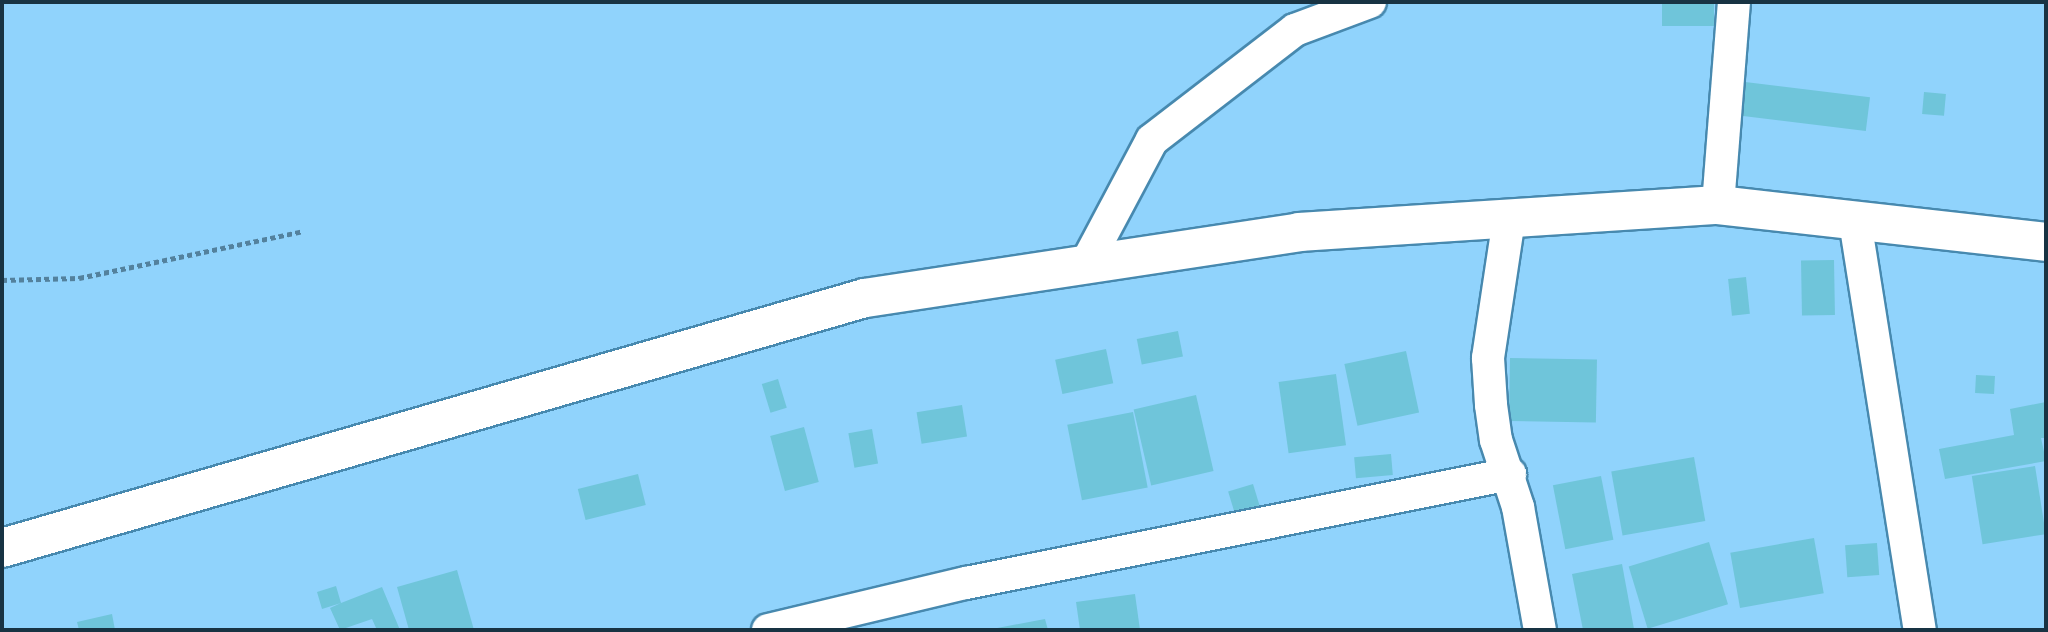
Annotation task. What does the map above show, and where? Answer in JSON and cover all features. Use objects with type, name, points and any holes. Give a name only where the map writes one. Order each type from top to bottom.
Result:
[{"type":"main road","points":[[2,548],[864,298],[1299,232],[1718,205],[2046,243]]},
{"type":"street","points":[[1086,264],[1152,140],[1295,30],[1370,2]]},
{"type":"street","points":[[1718,205],[1734,2]]},
{"type":"street","points":[[1508,219],[1488,358],[1496,440],[1510,474],[1540,630]]},
{"type":"street","points":[[1855,221],[1920,630]]},
{"type":"street","points":[[768,630],[965,583],[1510,474]]},
{"type":"path","points":[[2,280],[79,278],[303,231]]},
{"type":"building","points":[[1662,2],[1714,2],[1714,26],[1662,26]]},
{"type":"building","points":[[1737,81],[1870,97],[1866,131],[1733,115]]},
{"type":"building","points":[[1924,92],[1946,94],[1944,116],[1922,114]]},
{"type":"building","points":[[1834,260],[1835,315],[1802,316],[1801,261]]},
{"type":"building","points":[[1746,277],[1750,314],[1732,316],[1728,279]]},
{"type":"building","points":[[1178,331],[1183,357],[1142,365],[1137,339]]},
{"type":"building","points":[[1106,349],[1113,383],[1062,394],[1055,360]]},
{"type":"building","points":[[1406,351],[1419,413],[1357,426],[1344,364]]},
{"type":"building","points":[[1510,358],[1597,360],[1596,423],[1509,421]]},
{"type":"building","points":[[1336,374],[1346,445],[1289,453],[1279,382]]},
{"type":"building","points":[[1976,375],[1995,376],[1994,394],[1975,393]]},
{"type":"building","points":[[778,379],[787,408],[771,413],[762,384]]},
{"type":"building","points":[[1196,395],[1214,471],[1151,485],[1134,409]]},
{"type":"building","points":[[2046,402],[2046,438],[2041,438],[2046,461],[1945,479],[1939,449],[2014,435],[2010,409]]},
{"type":"building","points":[[962,405],[967,437],[922,444],[917,412]]},
{"type":"building","points":[[1133,412],[1148,488],[1082,500],[1067,425]]},
{"type":"building","points":[[804,427],[819,482],[785,491],[770,436]]},
{"type":"building","points":[[872,429],[878,463],[854,468],[848,433]]},
{"type":"building","points":[[1391,454],[1393,475],[1356,478],[1354,457]]},
{"type":"building","points":[[1694,457],[1705,521],[1623,536],[1611,472]]},
{"type":"building","points":[[2035,466],[2046,534],[1983,544],[1972,476]]},
{"type":"building","points":[[638,474],[646,505],[586,520],[578,489]]},
{"type":"building","points":[[1601,476],[1613,540],[1565,549],[1553,485]]},
{"type":"building","points":[[1253,484],[1260,507],[1235,515],[1228,492]]},
{"type":"building","points":[[1814,538],[1824,593],[1740,608],[1730,553]]},
{"type":"building","points":[[1709,542],[1728,604],[1648,629],[1629,567]]},
{"type":"building","points":[[1877,543],[1879,575],[1847,577],[1845,545]]},
{"type":"building","points":[[1622,564],[1634,629],[1583,630],[1572,574]]},
{"type":"building","points":[[457,570],[474,630],[409,630],[397,587]]},
{"type":"building","points":[[336,586],[341,603],[322,609],[317,592]]},
{"type":"building","points":[[382,587],[400,630],[377,630],[372,619],[340,630],[330,608]]},
{"type":"building","points":[[1135,594],[1140,630],[1080,630],[1076,602]]},
{"type":"building","points":[[112,614],[115,630],[79,630],[77,622]]},
{"type":"building","points":[[1045,619],[1048,630],[992,630],[992,629]]}]
